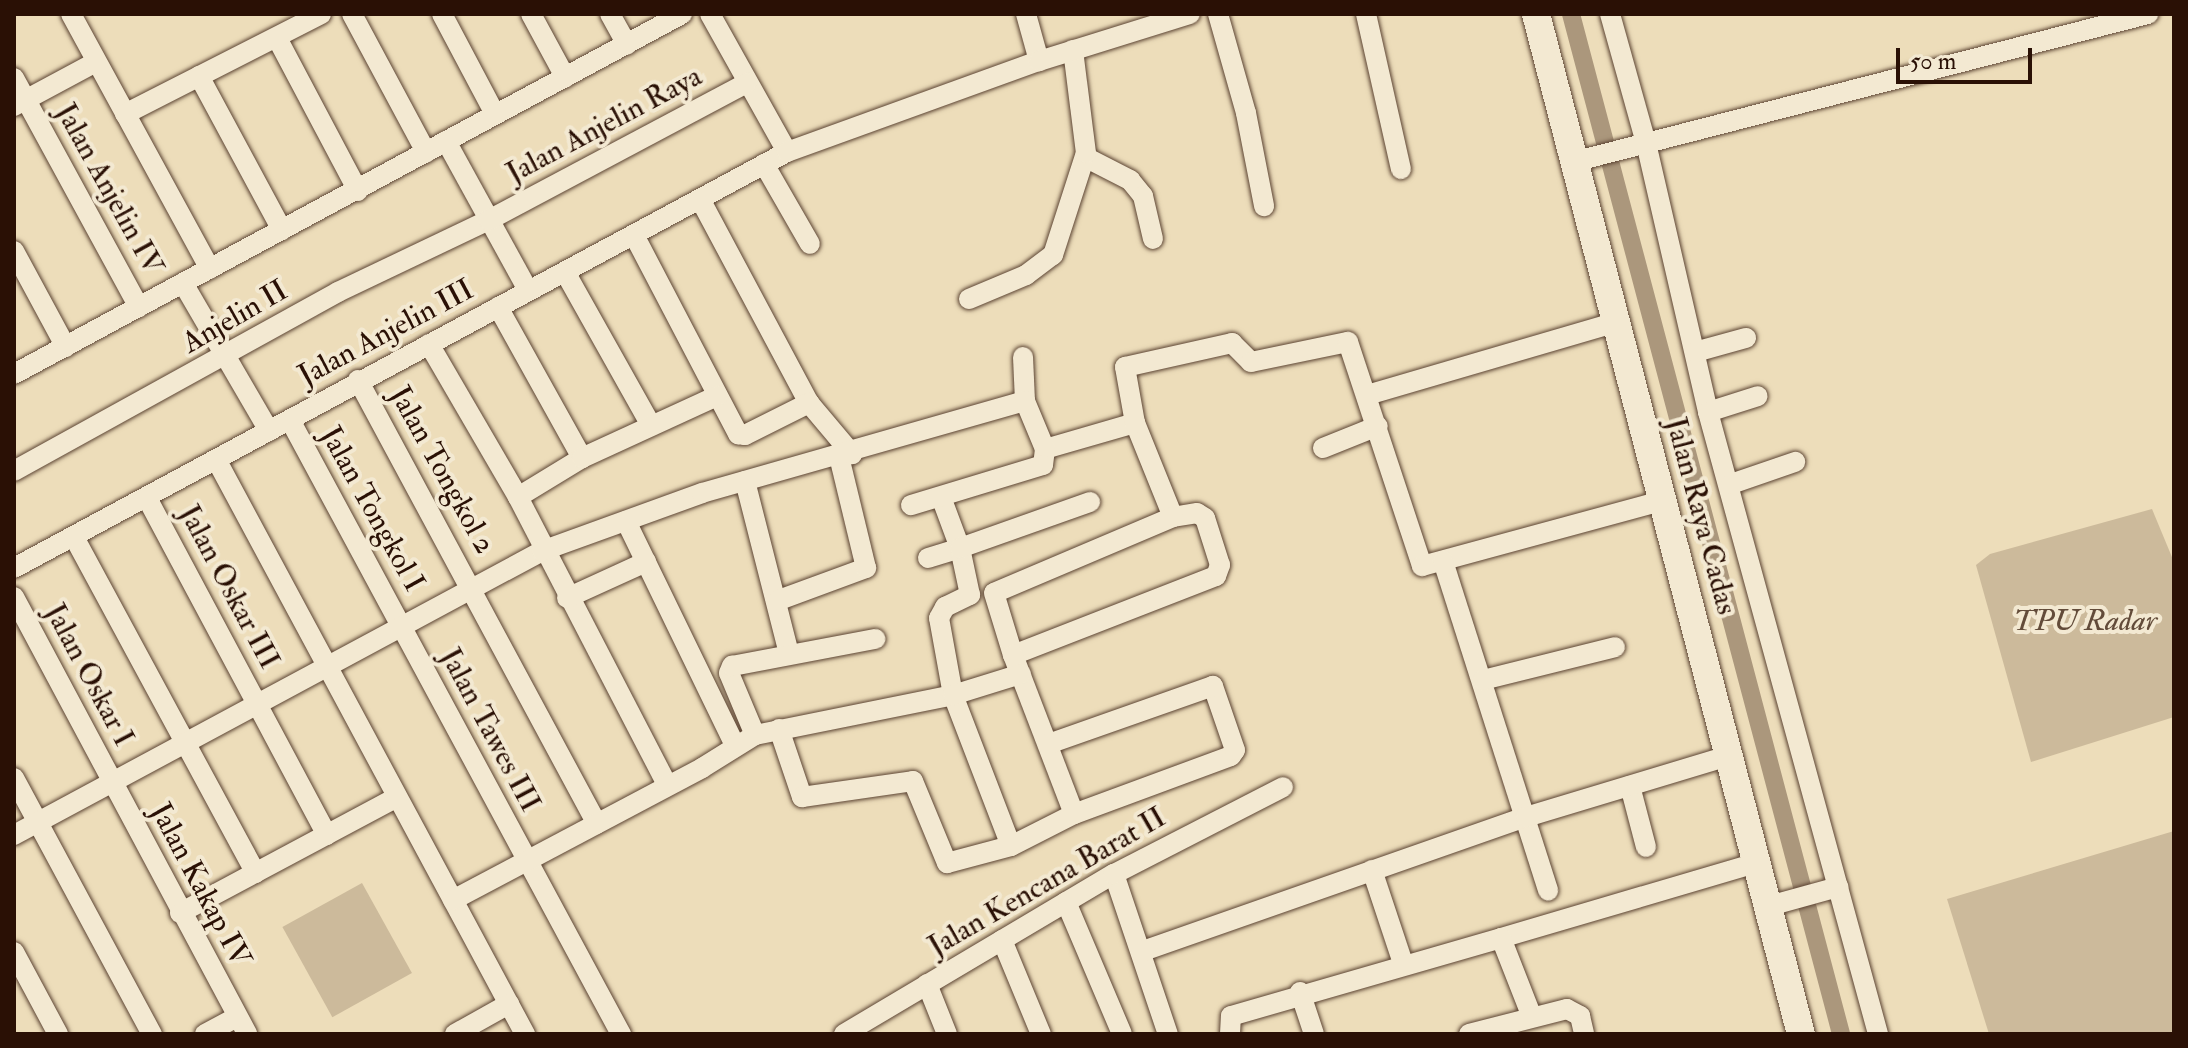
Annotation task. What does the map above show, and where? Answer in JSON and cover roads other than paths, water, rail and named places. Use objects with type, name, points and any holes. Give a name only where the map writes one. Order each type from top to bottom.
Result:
[{"type":"street","points":[[71,14],[210,269]]},
{"type":"street","points":[[125,114],[321,14]]},
{"type":"street","points":[[352,14],[426,152]]},
{"type":"street","points":[[442,14],[495,114]]},
{"type":"street","points":[[531,14],[565,77]]},
{"type":"street","points":[[610,14],[627,45]]},
{"type":"street","points":[[14,374],[682,14]]},
{"type":"street","points":[[710,14],[787,152]]},
{"type":"street","points":[[1026,14],[1039,61]]},
{"type":"street","name":"Jalan Anjelin III","points":[[14,568],[217,461],[358,380],[787,152],[1039,61],[1190,14]]},
{"type":"street","points":[[1218,14],[1246,113],[1264,206]]},
{"type":"street","points":[[1366,14],[1401,169]]},
{"type":"street","name":"Jalan Raya Cadas","points":[[1536,14],[1580,160],[1614,323],[1728,756],[1776,904],[1801,1034]]},
{"type":"street","points":[[1610,14],[1708,412],[1731,484],[1836,888],[1878,1034]]},
{"type":"street","points":[[1580,160],[2087,21],[2148,14]]},
{"type":"street","points":[[277,38],[358,191]]},
{"type":"street","points":[[969,299],[1026,275],[1053,255],[1085,157],[1081,85],[1073,50]]},
{"type":"street","points":[[20,103],[96,62]]},
{"type":"street","points":[[199,76],[282,230]]},
{"type":"street","name":"Jalan Anjelin IV","points":[[14,78],[20,103],[139,307]]},
{"type":"street","name":"Jalan Anjelin Raya","points":[[489,220],[747,83]]},
{"type":"street","points":[[446,141],[528,290]]},
{"type":"street","points":[[1085,157],[1130,180],[1143,196],[1153,239]]},
{"type":"street","points":[[764,164],[810,244]]},
{"type":"street","points":[[700,199],[809,403],[846,455],[866,568],[779,600]]},
{"type":"street","name":"Anjelin II","points":[[14,471],[228,357],[338,292],[489,220]]},
{"type":"street","points":[[634,235],[717,396],[741,435],[809,403]]},
{"type":"street","points":[[14,251],[66,347]]},
{"type":"street","points":[[565,272],[651,425]]},
{"type":"street","points":[[183,283],[269,431]]},
{"type":"street","points":[[498,307],[582,458]]},
{"type":"street","points":[[1367,395],[1614,323]]},
{"type":"street","points":[[1695,352],[1746,338]]},
{"type":"street","points":[[1173,517],[1135,423],[1125,372],[1128,363],[1232,343],[1251,362],[1348,342],[1378,426],[1420,564],[1443,561],[1661,501]]},
{"type":"street","points":[[429,344],[518,497],[542,551],[667,785]]},
{"type":"street","points":[[911,505],[1043,465],[1045,449],[1025,401],[1023,357]]},
{"type":"street","name":"Jalan Tongkol 2","points":[[358,380],[597,824]]},
{"type":"street","points":[[518,497],[582,458],[717,396]]},
{"type":"street","points":[[1708,412],[1758,396]]},
{"type":"street","points":[[14,835],[542,551],[745,481],[846,455],[1025,401]]},
{"type":"street","name":"Jalan Tongkol I","points":[[290,420],[402,626]]},
{"type":"street","points":[[1045,449],[1135,423]]},
{"type":"street","points":[[1323,448],[1378,426]]},
{"type":"street","points":[[217,461],[525,1034]]},
{"type":"street","points":[[1731,484],[1795,462]]},
{"type":"street","points":[[745,481],[779,600],[789,653]]},
{"type":"street","points":[[941,497],[960,548],[970,595],[945,607],[938,625],[953,695],[1011,846]]},
{"type":"street","name":"Jalan Oskar III","points":[[147,498],[327,835]]},
{"type":"street","points":[[928,558],[1090,502]]},
{"type":"street","points":[[1013,655],[1220,572],[1201,513],[1173,517],[998,588],[994,600],[1013,655],[1074,814]]},
{"type":"street","points":[[626,521],[735,745]]},
{"type":"street","points":[[74,537],[256,873]]},
{"type":"street","points":[[1443,561],[1548,891]]},
{"type":"street","points":[[567,598],[646,562]]},
{"type":"street","name":"Jalan Oskar I","points":[[14,597],[111,781]]},
{"type":"street","name":"Jalan Tawes III","points":[[402,626],[621,1034]]},
{"type":"street","points":[[755,735],[729,673],[739,662],[875,639]]},
{"type":"street","points":[[1483,680],[1615,647]]},
{"type":"street","points":[[453,900],[755,735],[953,695],[1021,674]]},
{"type":"street","points":[[779,729],[802,797],[907,779],[916,787],[947,863],[1011,846],[1074,814],[1231,756],[1235,741],[1213,686],[1048,744]]},
{"type":"street","points":[[1143,951],[1526,817],[1728,756]]},
{"type":"street","points":[[14,778],[152,1034]]},
{"type":"street","name":"Jalan Kakap IV","points":[[111,781],[242,1025]]},
{"type":"street","points":[[1630,786],[1646,847]]},
{"type":"street","name":"Jalan Kencana Barat II","points":[[851,1032],[1114,874],[1283,787]]},
{"type":"street","points":[[180,913],[397,797]]},
{"type":"street","points":[[1230,1034],[1231,1016],[1300,992],[1501,938],[1760,862]]},
{"type":"street","points":[[1372,870],[1403,963]]},
{"type":"street","points":[[1114,874],[1143,951],[1168,1034]]},
{"type":"street","points":[[1776,904],[1836,888]]},
{"type":"street","points":[[1066,902],[1122,1034]]},
{"type":"street","points":[[1501,938],[1532,1017]]},
{"type":"street","points":[[1002,940],[1041,1034]]},
{"type":"street","points":[[14,952],[58,1034]]},
{"type":"street","points":[[927,984],[947,1034]]},
{"type":"street","points":[[1300,992],[1314,1034]]},
{"type":"street","points":[[455,1034],[509,1004]]},
{"type":"street","points":[[1469,1034],[1532,1017],[1574,1010],[1584,1034]]},
{"type":"street","points":[[205,1034],[242,1025]]},
{"type":"waterway","points":[[1571,14],[1841,1034]]},
{"type":"park label","name":"TPU Radar","points":[[2085,621]]}]
